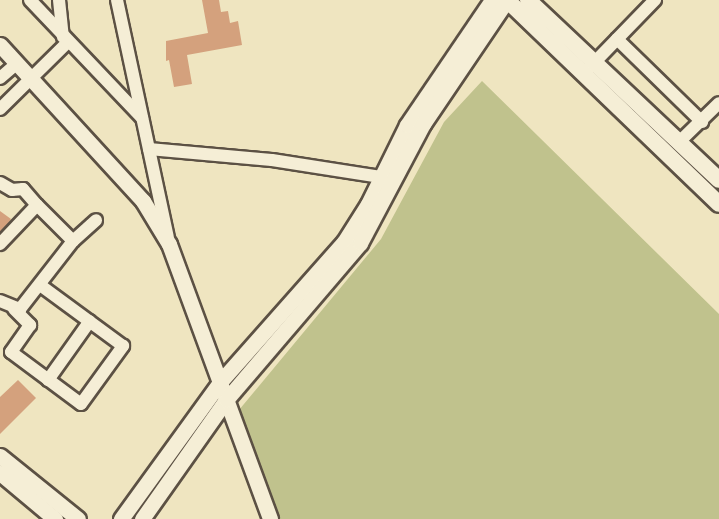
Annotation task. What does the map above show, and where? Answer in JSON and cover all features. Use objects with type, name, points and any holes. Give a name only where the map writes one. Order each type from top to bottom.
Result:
[{"type":"main road","points":[[507,0],[719,180]]},
{"type":"main road","points":[[528,0],[589,68],[719,204]]},
{"type":"street","points":[[30,0],[142,119]]},
{"type":"street","points":[[59,0],[66,40]]},
{"type":"street","points":[[117,0],[169,244],[270,519]]},
{"type":"street","points":[[121,519],[220,382],[344,242],[407,125],[492,0]]},
{"type":"street","points":[[142,519],[226,400],[360,243],[423,124],[507,0]]},
{"type":"street","points":[[589,68],[655,0]]},
{"type":"street","points":[[617,39],[702,122]]},
{"type":"street","points":[[0,109],[66,40]]},
{"type":"street","points":[[0,45],[143,201],[169,244]]},
{"type":"street","points":[[0,78],[17,63]]},
{"type":"street","points":[[678,143],[719,103]]},
{"type":"street","points":[[149,149],[272,160],[381,177]]},
{"type":"street","points":[[0,183],[12,190],[23,189],[73,241]]},
{"type":"street","points":[[0,244],[37,205]]},
{"type":"street","points":[[14,309],[20,309],[73,241],[96,220]]},
{"type":"street","points":[[0,301],[14,309],[30,324],[11,352],[81,404],[123,346],[40,285]]},
{"type":"street","points":[[48,380],[90,321]]},
{"type":"street","points":[[0,456],[78,519]]},
{"type":"street","points":[[0,473],[56,519]]},
{"type":"green space","points":[[482,81],[719,314],[719,519],[279,519],[234,416],[381,239],[444,122]]},
{"type":"building","points":[[202,0],[219,0],[221,12],[228,11],[230,23],[238,21],[242,45],[187,55],[192,84],[174,87],[169,60],[166,61],[166,41],[208,33]]},
{"type":"building","points":[[0,211],[11,219],[2,234],[0,232]]},
{"type":"building","points":[[18,380],[36,398],[0,434],[0,397]]}]
